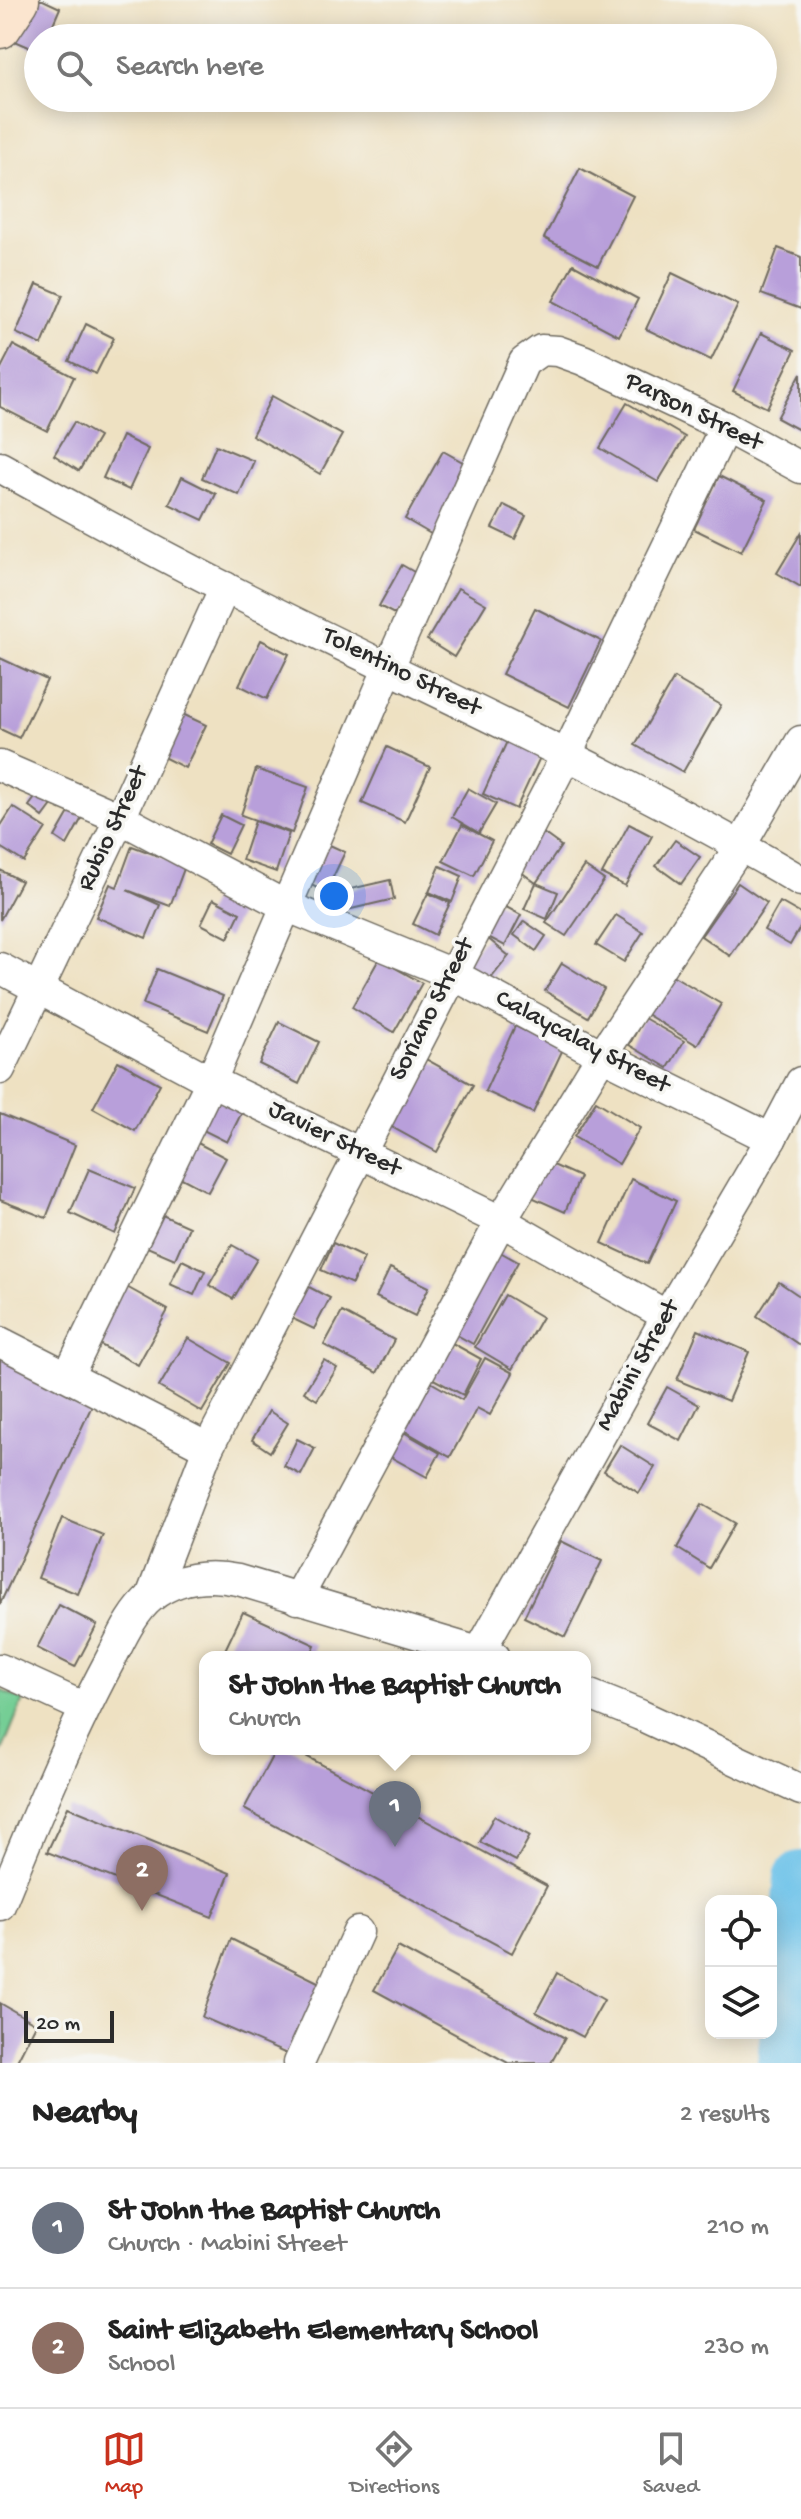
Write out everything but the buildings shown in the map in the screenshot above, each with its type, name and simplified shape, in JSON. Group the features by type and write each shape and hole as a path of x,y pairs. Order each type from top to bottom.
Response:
{"street":[{"path":"0,27 18,0"},
{"name":"Parson Street","path":"68,1376 211,1081 524,362 541,350 558,351 583,360 725,427 801,468"},
{"name":"Soriano Street","path":"151,1597 208,1448 567,754 725,427"},
{"name":"Tolentino Street","path":"0,467 225,587 567,754 741,845 801,881"},
{"name":"Rubio Street","path":"0,1069 120,818 225,587"},
{"path":"297,1599 501,1221 602,1055 741,845 801,741"},
{"name":"Calaycalay Street","path":"0,766 120,818 286,906 452,974 602,1055 771,1139"},
{"name":"Javier Street","path":"0,968 211,1081 501,1221 667,1316"},
{"name":"Mabini Street","path":"489,1651 667,1316 801,1082"},
{"path":"0,1342 208,1448"},
{"path":"0,1905 85,1708 129,1625 151,1597 186,1579 214,1575 477,1651"},
{"path":"0,1669 85,1708"},
{"path":"591,1695 801,1790"},
{"path":"299,2063 358,1932"}],"green space":[{"path":"0,1690 23,1700 0,1756"}],"waterway":[{"path":"784,2063 801,1878"}],"place":[{"name":"St John the Baptist Church","path":"395,1847"},
{"name":"Saint Elizabeth Elementary School","path":"142,1911"}]}
